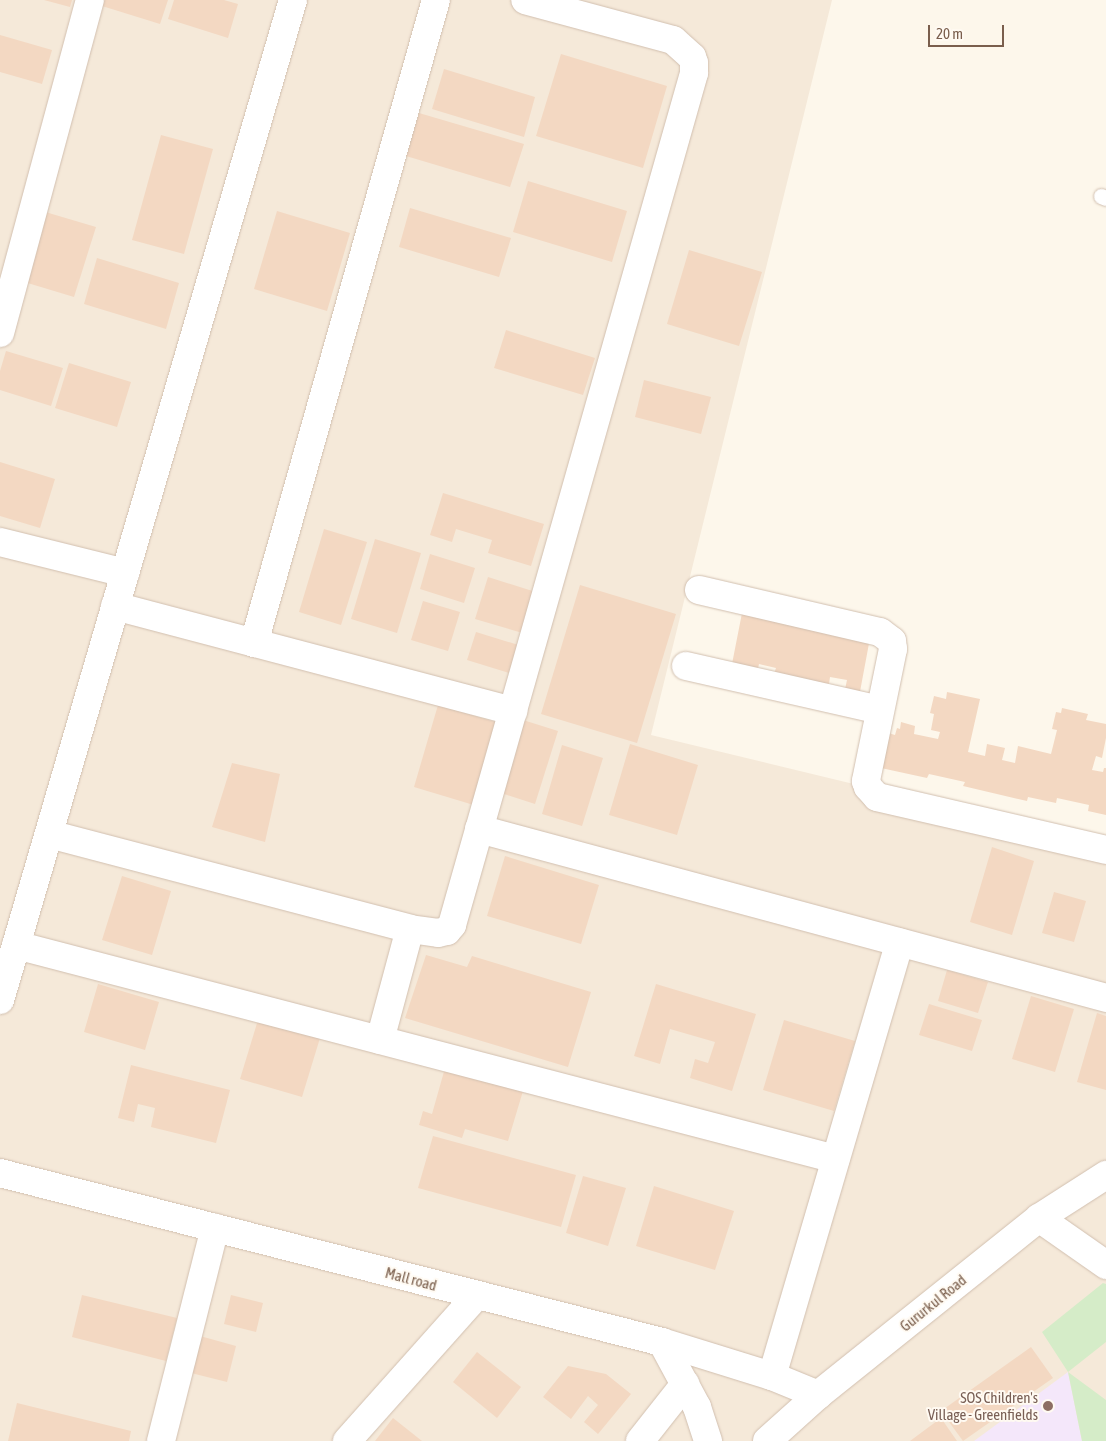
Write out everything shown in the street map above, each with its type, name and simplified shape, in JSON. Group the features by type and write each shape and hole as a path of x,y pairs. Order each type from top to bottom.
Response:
{"street":[{"path":"0,332 90,0"},
{"path":"0,1000 293,0"},
{"path":"254,643 436,0"},
{"path":"49,834 410,929 438,933 447,931 452,925 694,73 692,57 674,40 525,0"},
{"path":"0,542 125,573"},
{"path":"699,590 887,635 892,641 893,649 866,781 868,787 877,797 1106,850"},
{"path":"115,606 513,711"},
{"path":"686,666 879,710"},
{"path":"479,828 1106,998"},
{"path":"380,1040 410,929"},
{"path":"772,1376 900,942"},
{"path":"16,945 836,1159"},
{"name":"Mall road","path":"0,1173 662,1342 772,1376 818,1395"},
{"name":"Gururkul Road","path":"767,1441 818,1395 1039,1218 1106,1174"},
{"path":"1039,1218 1106,1265"},
{"path":"161,1441 215,1228"},
{"path":"347,1441 476,1296"},
{"path":"662,1342 697,1407 708,1441"},
{"path":"640,1441 685,1384"}],"shaded area":[{"path":"0,0 832,0 651,735 1106,845 1106,1441 0,1441"},
{"name":"SOS Children's Village - Greenfields","path":"1068,1372 1082,1441 974,1441"}],"green space":[{"path":"1103,1283 1106,1284 1106,1342 1068,1372 1042,1332"},
{"path":"1068,1372 1106,1400 1106,1441 1082,1441"}],"building":[{"path":"44,0 72,0 70,7"},
{"path":"103,0 168,0 160,24 102,6"},
{"path":"174,0 224,0 238,4 228,38 168,19"},
{"path":"0,35 52,50 42,84 0,72"},
{"path":"561,54 667,86 643,168 536,136"},
{"path":"444,69 535,97 524,137 432,109"},
{"path":"419,113 524,144 510,187 406,156"},
{"path":"161,135 213,149 184,254 132,240"},
{"path":"528,181 627,211 612,262 513,232"},
{"path":"410,208 511,238 499,277 399,247"},
{"path":"42,211 96,227 74,297 21,281"},
{"path":"277,211 350,233 327,311 254,289"},
{"path":"689,250 762,272 739,346 667,324"},
{"path":"97,258 179,283 166,329 84,304"},
{"path":"506,330 595,358 583,395 494,368"},
{"path":"6,351 63,368 51,406 0,390 0,371"},
{"path":"69,363 131,382 117,427 55,408"},
{"path":"644,380 711,397 701,434 635,417"},
{"path":"0,462 55,479 40,528 0,516"},
{"path":"443,493 544,524 531,566 488,553 492,540 456,529 452,542 430,535"},
{"path":"324,529 367,542 341,625 299,612"},
{"path":"375,539 421,553 397,633 351,619"},
{"path":"430,554 475,568 464,603 420,589"},
{"path":"488,577 542,594 529,635 475,619"},
{"path":"580,585 676,614 637,743 541,714"},
{"path":"423,601 460,612 448,651 411,640"},
{"path":"742,613 870,638 859,697 844,694 847,680 830,677 829,684 774,674 776,668 759,664 757,673 731,669"},
{"path":"476,632 525,647 516,675 467,660"},
{"path":"947,692 980,699 968,752 985,756 987,744 1005,748 1002,760 1015,763 1018,746 1051,754 1057,730 1052,729 1056,712 1061,713 1062,708 1088,714 1086,720 1106,724 1106,738 1102,758 1096,756 1092,770 1103,772 1104,768 1106,768 1106,815 1088,811 1089,805 1057,798 1056,803 1028,797 1027,801 963,786 965,782 929,774 927,778 881,768 888,733 895,735 897,728 900,729 901,722 915,726 914,734 938,739 940,732 931,730 934,714 930,713 934,696 946,699"},
{"path":"438,705 502,724 477,806 414,787"},
{"path":"523,720 558,731 535,804 501,793"},
{"path":"630,744 698,765 677,835 609,815"},
{"path":"562,745 603,758 582,826 542,814"},
{"path":"232,763 280,774 265,842 212,827"},
{"path":"992,847 1034,861 1012,935 970,922"},
{"path":"505,856 599,885 581,944 487,916"},
{"path":"122,876 171,891 152,955 102,940"},
{"path":"1054,892 1086,901 1074,942 1042,933"},
{"path":"426,955 467,967 472,956 591,992 568,1067 405,1018"},
{"path":"947,970 988,982 978,1013 938,1001"},
{"path":"98,984 159,1002 145,1050 84,1032"},
{"path":"656,984 756,1014 732,1091 690,1078 695,1059 708,1063 715,1042 670,1029 660,1064 634,1056"},
{"path":"1031,996 1074,1009 1055,1072 1012,1059"},
{"path":"929,1004 982,1020 972,1051 919,1035"},
{"path":"1097,1013 1106,1016 1106,1090 1077,1082"},
{"path":"258,1020 320,1038 302,1097 240,1079"},
{"path":"784,1020 855,1041 834,1111 763,1090"},
{"path":"131,1065 230,1090 216,1143 151,1127 155,1108 138,1104 134,1122 118,1118"},
{"path":"445,1068 523,1091 508,1141 465,1129 462,1138 419,1125 423,1111 432,1114"},
{"path":"433,1136 576,1175 561,1227 418,1188"},
{"path":"583,1176 626,1188 608,1246 566,1233"},
{"path":"654,1186 734,1211 715,1270 636,1246"},
{"path":"82,1295 177,1318 166,1361 72,1337"},
{"path":"231,1295 263,1303 256,1332 224,1324"},
{"path":"200,1336 236,1346 227,1382 191,1373"},
{"path":"1031,1347 1053,1378 963,1441 941,1411"},
{"path":"477,1352 521,1387 497,1418 453,1382"},
{"path":"568,1366 606,1374 631,1394 598,1434 584,1422 598,1405 588,1396 571,1419 543,1397"},
{"path":"17,1403 131,1431 129,1441 8,1441"},
{"path":"393,1418 422,1441 375,1441"},
{"path":"941,1418 957,1441 910,1441"}],"place":[{"name":"SOS Children's Village - Greenfields","path":"1048,1406"}]}
